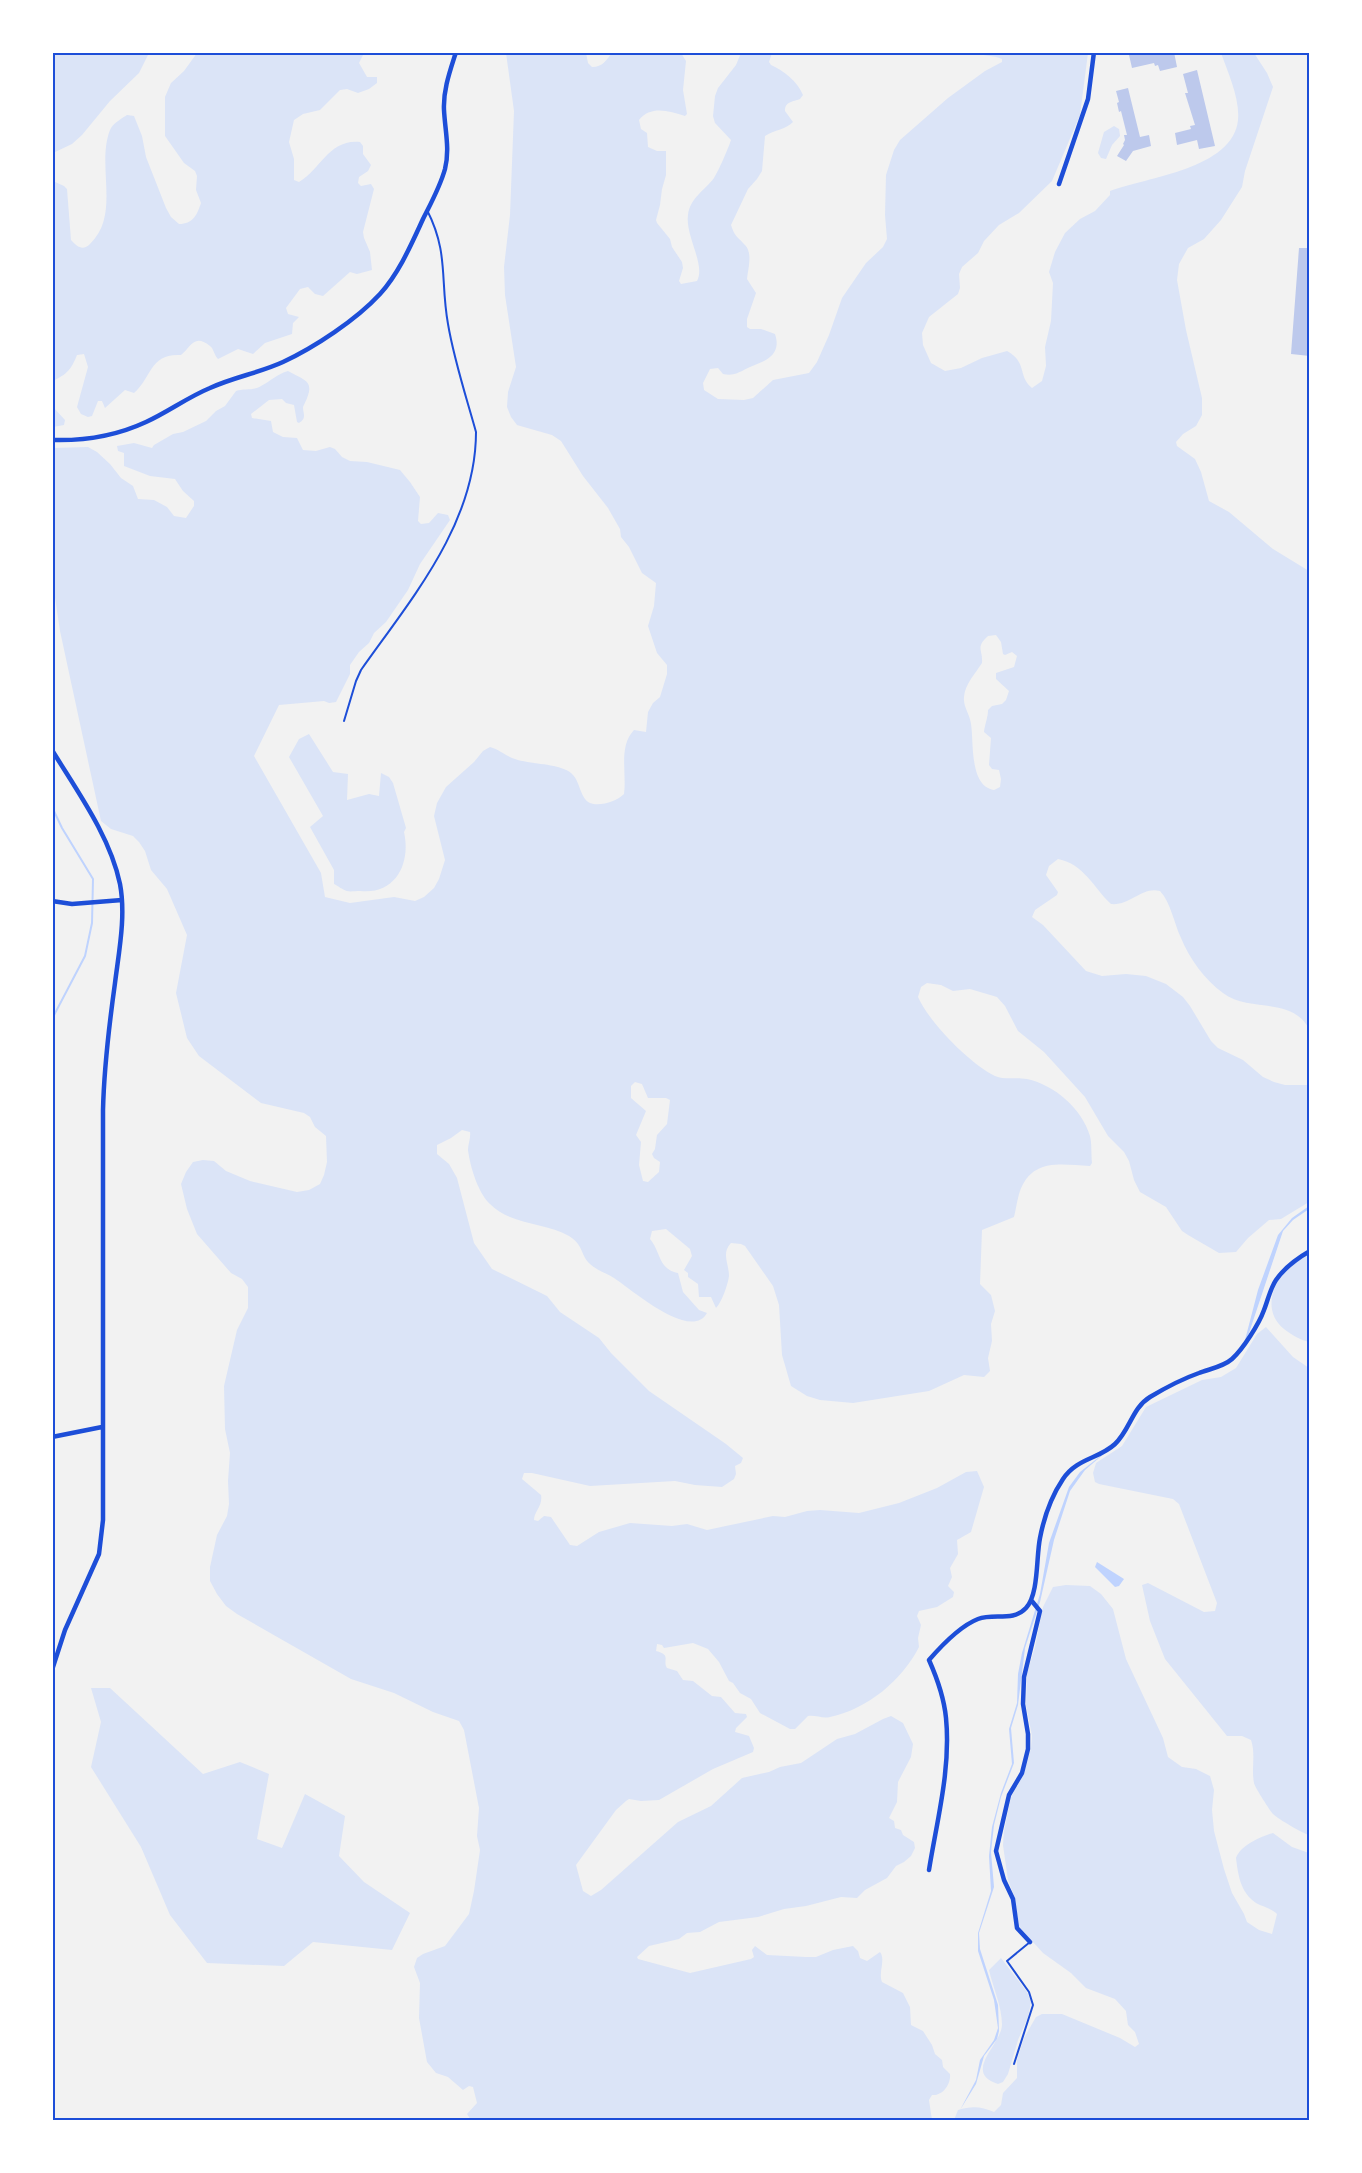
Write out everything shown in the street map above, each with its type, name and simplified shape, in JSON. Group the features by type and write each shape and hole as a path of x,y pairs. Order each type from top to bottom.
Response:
{"street":[{"path":"52,440 104,437 122,432 147,422 204,390 284,362 337,329 380,294 404,257 446,168 448,148 444,108 446,85 456,52"},
{"path":"1059,184 1088,99 1094,52"},
{"path":"52,750 109,851 117,870 122,900 118,957 104,1075 103,1520 99,1554 65,1630 52,1670"},
{"path":"52,901 72,904 122,900"},
{"path":"929,1870 945,1774 947,1744 944,1702 929,1659 947,1641 977,1620 1009,1617 1019,1613 1032,1602 1043,1526 1051,1501 1064,1478 1077,1464 1114,1445 1136,1411 1149,1398 1234,1357 1260,1320 1275,1282 1291,1262 1310,1251"},
{"path":"52,1437 102,1427"},
{"path":"1030,1942 1017,1928 1013,1899 1004,1880 996,1851 1008,1801 1022,1773 1028,1749 1023,1704 1023,1677 1040,1611 1032,1602"}],"lane":[{"path":"344,721 361,670 416,594 447,543 468,486 476,449 476,432 447,321 444,266 439,235 427,210"},
{"path":"1014,2064 1033,2006 1029,1992 1007,1961 1030,1942"}],"shaded area":[{"path":"53,52 149,53 139,73 110,101 82,135 72,144 53,153"},
{"path":"197,53 370,53 363,55 359,63 367,77 377,77 377,83 358,93 347,89 340,90 320,110 303,114 294,120 289,142 294,159 294,180 299,182 340,145 360,142 363,146 363,154 371,165 368,171 359,177 358,183 361,186 371,184 374,189 363,232 370,252 372,270 357,274 350,272 323,296 315,294 308,287 300,289 286,308 288,314 299,317 293,323 292,334 265,343 253,354 238,349 218,359 210,346 205,342 196,341 181,355 171,355 157,362 134,393 125,390 105,408 102,401 98,401 92,416 88,417 81,414 77,407 88,367 84,354 77,355 68,371 53,381 53,181 67,189 71,240 80,247 87,246 99,232 104,219 106,144 110,130 115,123 127,115 134,116 142,136 146,157 166,208 179,224 191,221 201,203 196,190 197,176 195,171 184,163 165,136 165,97 171,83 184,71"},
{"path":"506,53 586,53 588,63 596,67 606,61 612,53 681,53 686,61 683,90 687,114 685,116 660,110 649,112 639,120 641,129 647,133 648,147 657,151 666,151 666,175 656,220 670,239 672,247 682,262 683,268 679,281 681,284 697,281 699,274 689,232 689,209 714,178 731,140 715,123 713,116 718,88 736,65 741,53 772,53 769,62 771,65 790,77 803,95 785,108 793,122 765,136 762,171 748,189 731,225 749,252 747,279 756,293 747,319 747,327 775,334 776,347 767,359 731,375 723,374 718,368 710,369 703,383 704,390 718,399 753,398 773,380 809,373 817,362 829,335 842,298 866,263 883,247 887,239 886,175 894,150 900,140 948,98 985,71 1002,62 999,58 975,53 1088,53 1080,115 1052,181 1019,213 999,225 984,241 978,253 962,267 959,274 958,294 929,317 922,333 923,345 931,363 945,371 961,368 982,358 1007,351 1018,360 1027,383 1032,388 1042,381 1046,366 1045,347 1051,321 1053,283 1049,272 1055,252 1065,233 1080,219 1095,211 1110,195 1110,191 1186,169 1221,150 1233,137 1238,120 1237,103 1221,53 1254,53 1273,87 1245,171 1242,187 1221,220 1204,239 1188,248 1179,264 1177,280 1202,398 1202,415 1196,426 1183,434 1176,442 1177,446 1195,459 1209,501 1229,512 1273,549 1309,571 1309,1029 1292,1012 1233,999 1216,988 1188,953 1170,907 1160,891 1147,891 1124,902 1111,904 1081,871 1058,859 1049,866 1046,875 1058,892 1057,895 1035,910 1032,917 1043,925 1086,971 1102,976 1126,974 1146,976 1166,984 1183,997 1211,1041 1218,1048 1243,1060 1263,1077 1274,1082 1285,1085 1309,1085 1309,1202 1281,1219 1269,1220 1236,1252 1219,1253 1182,1231 1166,1207 1140,1192 1124,1152 1108,1136 1085,1097 1044,1052 1018,1031 1005,1006 997,997 970,989 953,991 941,985 927,983 921,987 918,997 923,1007 941,1030 974,1062 995,1076 1027,1079 1048,1087 1074,1108 1090,1136 1092,1163 1090,1166 1058,1165 1039,1169 1024,1182 1014,1217 982,1230 980,1284 991,1295 995,1311 991,1324 992,1341 988,1358 990,1371 984,1377 964,1375 929,1391 853,1403 820,1400 807,1396 791,1386 782,1355 779,1305 773,1286 745,1246 731,1243 726,1251 729,1276 716,1308 711,1297 699,1297 698,1284 688,1277 688,1273 684,1270 692,1256 690,1249 666,1229 652,1231 650,1239 663,1264 678,1273 683,1292 699,1310 707,1313 699,1320 688,1321 675,1318 592,1266 574,1239 560,1231 507,1216 490,1204 478,1186 473,1171 468,1150 470,1132 462,1130 437,1145 437,1154 449,1164 457,1178 474,1243 492,1269 547,1296 560,1312 599,1338 649,1391 743,1458 741,1463 735,1466 734,1479 722,1487 675,1481 590,1486 524,1473 522,1479 541,1495 541,1502 534,1520 538,1521 544,1516 551,1517 570,1545 577,1546 599,1532 630,1523 672,1526 687,1524 707,1530 807,1511 859,1513 899,1503 937,1488 966,1472 977,1471 984,1487 971,1532 957,1540 958,1554 950,1568 952,1577 948,1586 954,1592 953,1597 937,1607 919,1611 917,1616 921,1625 918,1638 919,1647 912,1659 893,1682 858,1707 827,1717 808,1716 795,1729 790,1729 760,1713 751,1699 740,1693 729,1681 719,1662 708,1649 693,1643 664,1648 657,1644 656,1651 664,1654 667,1668 677,1671 683,1680 693,1681 712,1696 721,1697 735,1713 746,1714 747,1717 735,1732 749,1736 754,1748 753,1752 713,1769 659,1800 629,1799 616,1810 576,1865 583,1891 591,1896 601,1890 678,1822 711,1806 742,1778 801,1763 837,1739 855,1734 891,1716 903,1723 913,1744 911,1757 898,1782 897,1802 889,1818 894,1821 895,1828 901,1830 903,1835 914,1842 915,1848 911,1856 896,1866 887,1878 865,1890 857,1898 841,1897 758,1917 719,1922 700,1932 687,1933 679,1939 649,1946 637,1957 690,1973 751,1959 754,1957 752,1950 755,1946 767,1955 816,1957 833,1950 853,1946 860,1958 867,1961 880,1952 882,1982 903,1993 910,2007 911,2025 923,2031 935,2054 942,2060 943,2067 950,2074 946,2089 940,2094 932,2095 929,2100 932,2120 471,2120 467,2114 477,2103 473,2087 469,2086 463,2090 448,2077 436,2073 427,2062 419,2018 420,1983 414,1967 417,1958 445,1946 469,1914 480,1850 477,1836 479,1808 464,1730 459,1721 433,1712 394,1693 351,1679 237,1614 226,1606 210,1581 210,1567 217,1535 227,1516 229,1504 230,1453 225,1429 224,1386 237,1330 248,1308 248,1287 242,1279 231,1273 197,1234 187,1209 181,1184 193,1162 203,1160 214,1161 226,1171 250,1181 297,1192 309,1190 320,1184 324,1175 327,1162 326,1136 304,1113 261,1103 199,1056 187,1038 176,993 187,935 167,889 151,870 145,851 139,842 133,836 111,829 101,821 60,631 53,584 53,448 88,447 97,452 121,478 133,486 138,499 154,500 167,507 174,516 186,518 194,506 194,501 175,479 150,476 124,466 124,453 118,451 117,446 134,443 152,448 173,434 183,432 206,421 225,406 236,391 258,388 288,371 308,383 309,392 303,407 303,419 297,422 294,405 282,399 269,400 251,414 252,418 271,421 273,432 283,437 297,438 303,450 316,451 330,447 350,461 367,462 400,470 420,497 418,521 421,524 429,523 438,513 448,515 450,520 420,564 408,590 386,622 374,633 369,643 350,665 350,674 336,702 279,705 254,756 321,873 325,897 350,903 394,897 415,901 434,888 445,860 434,816 437,803 446,787 490,747 515,759 555,766 568,771 575,778 584,798 590,803 608,803 624,794 626,744 634,730 646,732 648,712 660,697 667,674 667,665 657,653 648,626 654,606 656,583 642,573 629,547 621,537 620,529 608,508 583,476 561,441 552,435 517,425 511,417 507,407 508,392 516,367 505,295 504,267 510,215 514,111","holes":["996,635 1001,642 1003,654 1012,652 1017,656 1014,667 996,673 996,679 1009,691 1002,704 992,706 988,710 984,729 984,732 991,738 989,765 992,769 999,770 1001,779 1000,787 994,790 986,787 980,781 977,772 971,724 964,697 968,683 982,663 980,649 982,643 988,636","635,1082 642,1084 648,1098 670,1100 667,1124 657,1135 652,1154 660,1162 659,1172 648,1182 643,1181 639,1165 641,1142 636,1135 646,1111 631,1098 631,1086"]},
{"path":"1114,126 1119,129 1120,136 1112,145 1106,159 1101,158 1098,153 1104,132"},
{"path":"53,407 65,420 64,425 53,427"},
{"path":"309,734 333,772 348,774 347,800 369,794 379,796 381,773 389,777 393,783 406,828 404,832 405,855 398,875 383,888 373,891 350,891 334,884 334,870 310,827 323,816 289,757 299,739"},
{"path":"1309,1253 1309,1342 1284,1329 1277,1321 1271,1304 1275,1286 1280,1278 1293,1263"},
{"path":"1266,1327 1293,1357 1309,1368 1309,1835 1285,1823 1272,1812 1254,1783 1251,1740 1242,1736 1227,1736 1165,1659 1150,1621 1142,1585 1148,1583 1204,1612 1215,1611 1217,1603 1179,1504 1173,1499 1099,1484 1095,1482 1093,1473 1096,1463 1122,1446 1146,1407 1202,1380 1221,1377 1236,1368 1257,1334"},
{"path":"1090,1586 1101,1594 1113,1609 1126,1659 1163,1738 1168,1757 1182,1767 1196,1769 1210,1776 1214,1790 1212,1810 1214,1831 1232,1893 1247,1922 1259,1930 1272,1934 1277,1914 1256,1903 1246,1894 1239,1876 1236,1858 1238,1853 1246,1845 1273,1833 1292,1847 1309,1853 1309,2120 954,2120 958,2110 976,2107 994,2112 1001,2105 1003,2093 1017,2078 1017,2060 1024,2038 1036,2017 1042,2014 1062,2014 1120,2038 1135,2047 1139,2044 1135,2032 1128,2025 1126,2011 1115,1999 1086,1988 1071,1973 1043,1953 1022,1930 1019,1926 1015,1898 1008,1880 1003,1845 1004,1831 1011,1797 1024,1774 1031,1748 1032,1736 1026,1705 1027,1673 1043,1607 1053,1587"},
{"path":"91,1688 110,1688 203,1774 240,1762 269,1774 257,1839 282,1848 305,1794 345,1816 339,1856 364,1882 410,1913 392,1950 313,1942 284,1966 207,1963 170,1915 141,1847 91,1767 101,1722"},
{"path":"1001,1958 1027,1992 1031,2002 1008,2074 1003,2082 998,2084 988,2079 983,2073 983,2065 1002,2025 999,2004 989,1970"}],"water":[{"path":"1309,1206 1309,1209 1293,1220 1283,1231 1245,1340 1258,1290 1278,1235 1292,1218"},
{"path":"1113,1446 1085,1470 1070,1491 1054,1540 1040,1602 1025,1648 1018,1705 1011,1728 1014,1763 1001,1797 994,1825 991,1852 994,1887 979,1933 980,1949 998,2005 999,2031 997,2039 984,2056 976,2084 960,2110 976,2080 980,2060 994,2040 998,2028 994,2000 978,1951 978,1933 991,1891 989,1856 992,1827 1001,1793 1012,1764 1009,1729 1017,1703 1018,1674 1022,1653 1040,1594 1049,1543 1069,1487 1080,1472"},
{"path":"1097,1562 1124,1579 1119,1586 1115,1587 1095,1567"}],"building":[{"path":"1137,52 1174,52 1177,67 1160,71 1158,65 1155,66 1154,63 1132,68 1129,55"},
{"path":"1197,70 1215,146 1199,149 1197,140 1177,145 1175,133 1191,129 1190,126 1195,125 1185,93 1188,93 1183,74"},
{"path":"1128,88 1140,137 1149,135 1151,146 1133,151 1126,161 1117,156 1124,145 1124,135 1127,135 1121,111 1119,112 1116,91"},
{"path":"1299,248 1310,248 1310,356 1291,354"}],"waterway":[{"path":"52,807 93,879 92,923 85,956 52,1019"}]}
